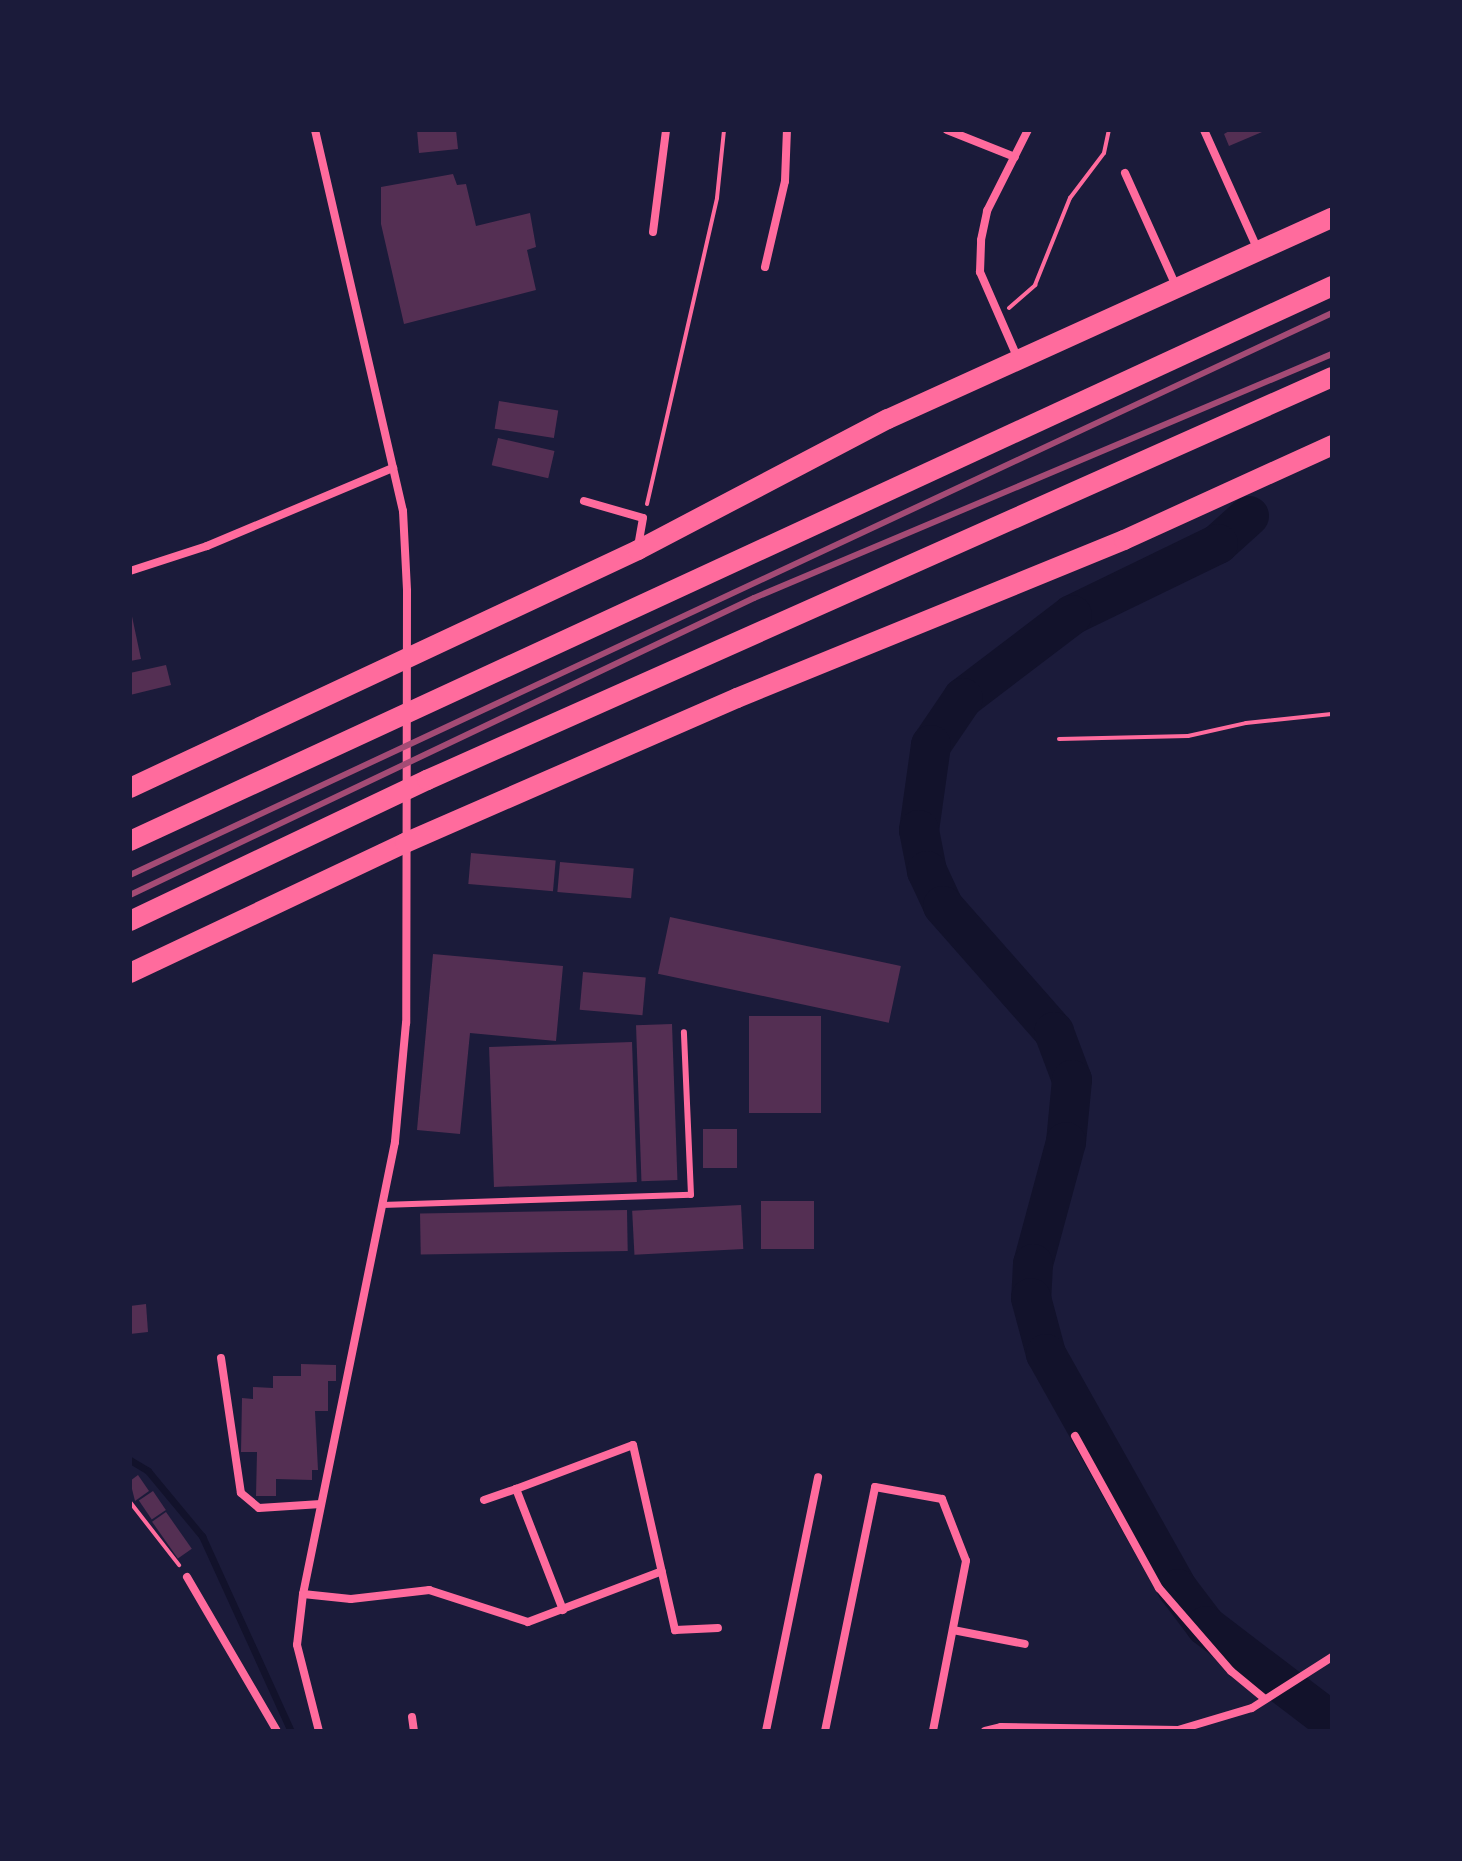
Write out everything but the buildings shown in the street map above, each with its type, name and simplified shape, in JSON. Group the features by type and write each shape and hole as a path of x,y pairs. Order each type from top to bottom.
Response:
{"main road":[{"path":"130,788 638,550 888,419 1332,218"},
{"path":"130,841 426,701 1332,286"},
{"path":"130,921 427,780 1332,377"},
{"path":"130,973 405,843 737,698 1124,540 1332,445"}],"street":[{"path":"315,130 403,511 406,1023 395,1142 303,1594 297,1645 319,1731"},
{"path":"653,232 666,130"},
{"path":"765,267 785,181 787,130"},
{"path":"947,130 1015,157"},
{"path":"1019,359 980,272 981,240 987,211 1028,130"},
{"path":"1204,130 1258,251"},
{"path":"1125,173 1177,288"},
{"path":"130,571 207,546 393,468"},
{"path":"584,501 643,518 638,550"},
{"path":"221,1358 241,1493 259,1508 321,1504"},
{"path":"1075,1436 1159,1588 1223,1662 1268,1697"},
{"path":"484,1500 633,1445 675,1630 718,1628"},
{"path":"766,1731 818,1477"},
{"path":"825,1731 875,1487 942,1499 966,1561 933,1731"},
{"path":"516,1489 563,1610"},
{"path":"303,1594 351,1599 429,1590 528,1622 662,1571"},
{"path":"187,1577 277,1731"},
{"path":"953,1630 1025,1644"},
{"path":"985,1731 1001,1727 1179,1730 1252,1708 1332,1657"},
{"path":"412,1717 414,1731"}],"lane":[{"path":"382,1205 691,1195 684,1032"}],"path":[{"path":"643,518 717,198 724,130"},
{"path":"1000,319 1035,285 1070,198 1104,153 1109,130"},
{"path":"1059,739 1188,736 1332,714"},
{"path":"130,1502 187,1577"}],"waterway":[{"path":"1249,516 1218,544 1072,615 963,698 931,745 919,830 927,871 943,906 1054,1032 1072,1080 1066,1142 1033,1264 1031,1298 1046,1354 1178,1589 1206,1626 1332,1722"},
{"path":"130,1460 148,1471 202,1536 291,1731"}],"railway":[{"path":"130,875 1332,313"},
{"path":"130,895 754,598 1332,354"}]}
